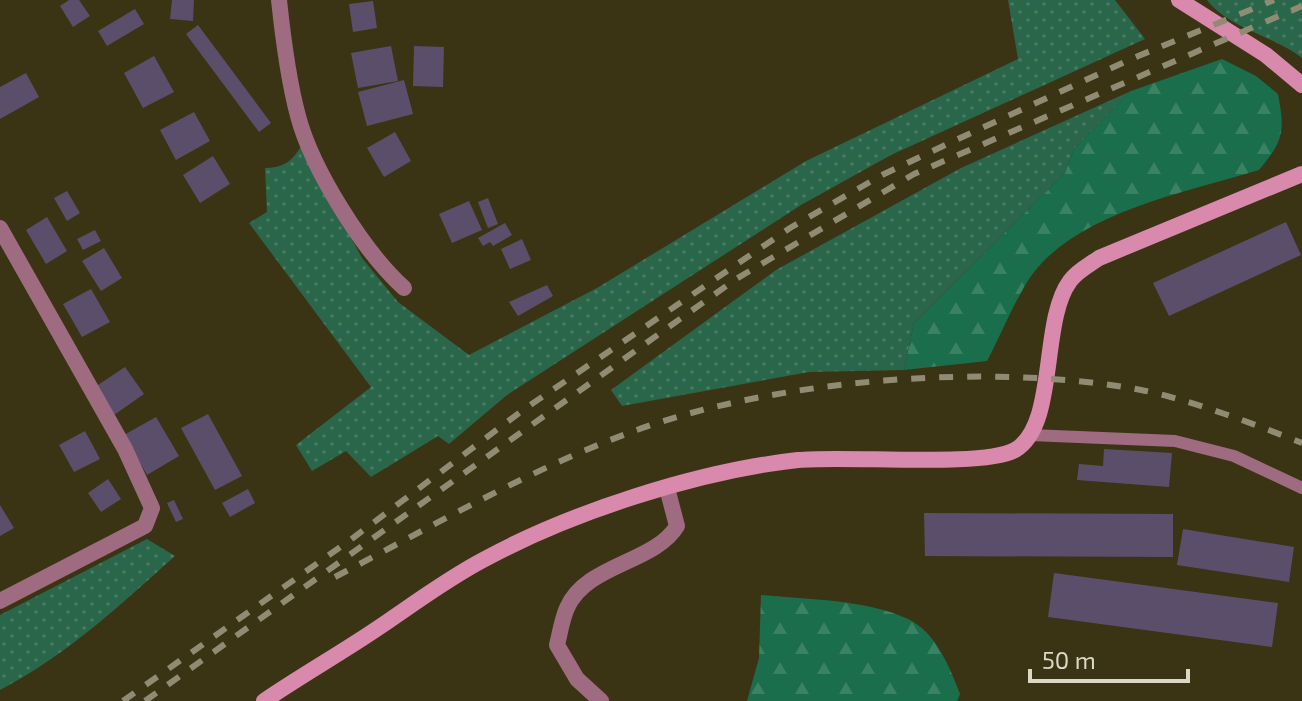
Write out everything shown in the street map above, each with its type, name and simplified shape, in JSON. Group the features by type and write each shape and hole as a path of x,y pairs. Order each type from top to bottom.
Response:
{"street":[{"path":"279,0 297,115 305,137 367,249 404,288"},
{"path":"1179,0 1266,55 1302,85"},
{"path":"264,701 435,587 486,558 593,511 667,488 798,460 998,456 1024,444 1040,407 1053,334 1070,281 1099,258 1301,172"},
{"path":"0,228 125,449 152,508 145,526 0,601"},
{"path":"601,701 577,679 557,645 568,605 594,580 660,545 673,533 677,526 667,488"}],"lane":[{"path":"1030,435 1175,441 1234,456 1302,488"}],"green space":[{"path":"1008,0 1115,0 1145,39 891,155 801,205 507,395 449,444 438,436 371,477 346,451 312,471 296,445 371,387 249,223 267,212 265,168 287,163 301,146 362,258 398,302 469,355 597,288 806,161 1018,59"},
{"path":"1207,0 1302,0 1302,58 1227,18"},
{"path":"1222,59 1256,76 1278,94 1282,126 1278,143 1259,170 1134,208 1073,237 1049,256 1029,279 987,361 904,370 914,323 1065,173 1074,149 1131,91"},
{"path":"1131,91 1074,149 1065,173 914,323 904,370 809,372 622,406 611,390 776,270 961,168"},
{"path":"147,539 175,556 70,645 0,690 0,615"},
{"path":"761,595 855,604 908,619 927,633 941,652 960,694 957,701 747,701 759,658"}],"building":[{"path":"69,0 79,0 90,16 73,27 60,6"},
{"path":"172,0 194,0 193,21 170,19"},
{"path":"373,1 377,28 353,32 349,4"},
{"path":"135,9 144,24 107,46 98,31"},
{"path":"198,25 271,123 259,132 186,34"},
{"path":"391,46 398,81 358,88 351,53"},
{"path":"414,46 444,47 443,87 413,86"},
{"path":"154,56 174,92 143,108 124,73"},
{"path":"26,73 39,97 0,119 0,87"},
{"path":"404,80 413,114 367,126 358,92"},
{"path":"194,112 210,141 176,160 160,130"},
{"path":"395,132 411,161 384,177 367,148"},
{"path":"213,156 230,184 200,203 183,175"},
{"path":"67,191 80,213 67,221 54,198"},
{"path":"488,198 498,224 488,228 478,202"},
{"path":"469,201 482,230 452,243 439,214"},
{"path":"47,217 67,251 46,264 26,230"},
{"path":"1286,222 1301,255 1169,316 1153,283"},
{"path":"505,223 512,235 493,246 490,242 483,246 478,238"},
{"path":"95,230 101,241 83,250 77,239"},
{"path":"522,239 531,260 510,269 501,249"},
{"path":"104,248 122,278 101,291 82,261"},
{"path":"547,285 553,296 518,316 509,302"},
{"path":"91,289 110,322 82,337 63,304"},
{"path":"125,367 144,394 114,415 95,387"},
{"path":"208,414 242,476 215,490 181,428"},
{"path":"156,417 179,456 147,475 124,435"},
{"path":"85,431 100,459 74,472 59,445"},
{"path":"1104,449 1172,453 1169,487 1077,480 1079,464 1103,466"},
{"path":"108,479 121,499 101,512 88,493"},
{"path":"248,489 255,503 230,517 222,503"},
{"path":"174,500 183,519 176,522 167,503"},
{"path":"0,505 14,528 0,536"},
{"path":"924,513 1173,514 1173,557 925,556"},
{"path":"1183,529 1294,547 1289,582 1177,565"},
{"path":"1054,573 1278,603 1272,647 1048,617"}],"railway":[{"path":"123,701 353,538 523,410 790,228 882,175 958,139 1131,59 1274,0"},
{"path":"145,701 736,279 914,174 1302,6"},
{"path":"335,577 482,499 595,446 690,413 818,388 885,380 953,377 1019,377 1083,382 1141,390 1180,400 1302,443"}]}
